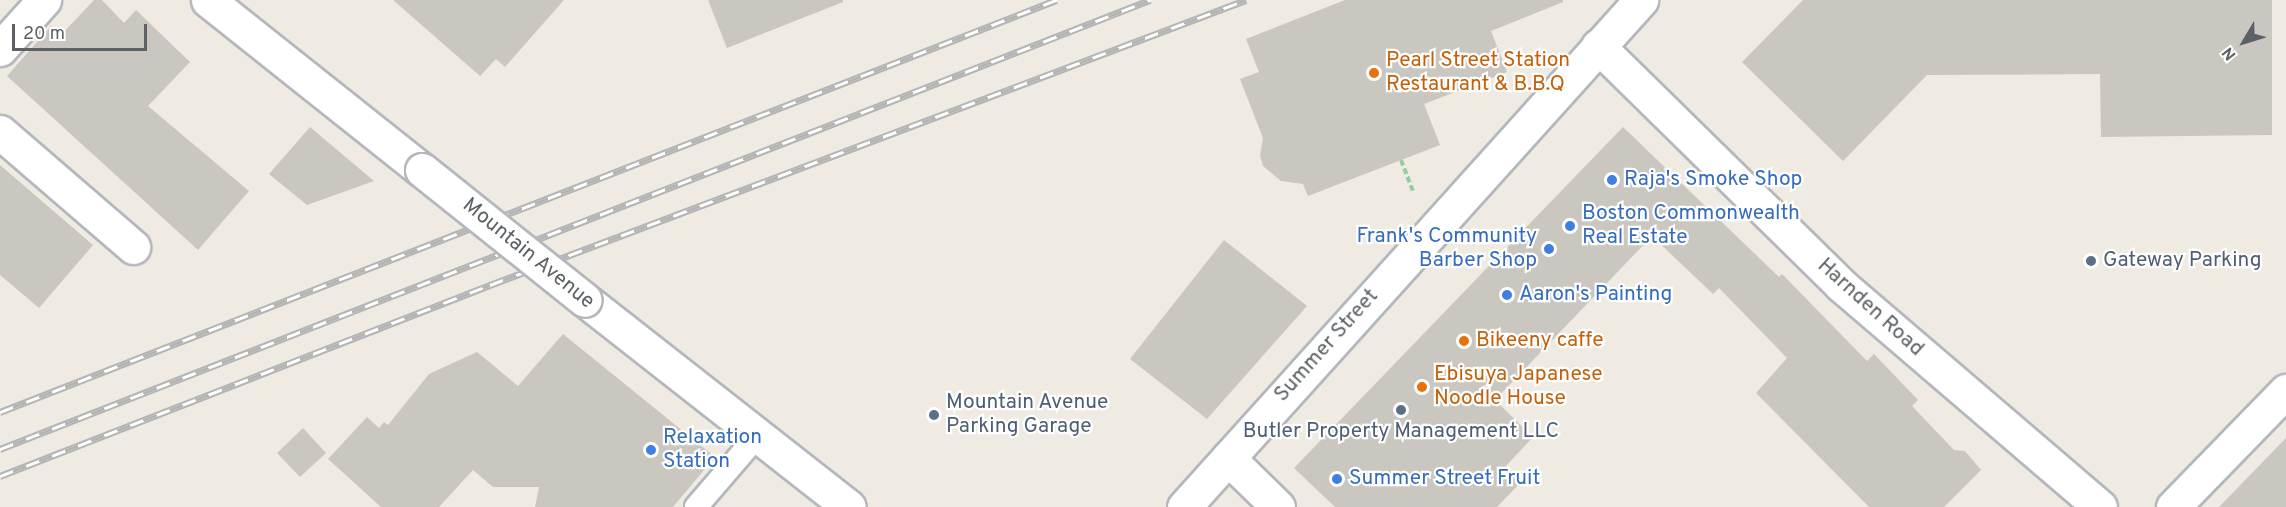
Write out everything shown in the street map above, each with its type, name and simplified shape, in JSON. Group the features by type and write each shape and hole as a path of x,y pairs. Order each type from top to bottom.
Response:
{"street":[{"path":"0,49 44,0"},
{"name":"Mountain Avenue","path":"208,0 849,507"},
{"name":"Summer Street","path":"1184,507 1641,0"},
{"name":"Harnden Road","path":"1598,46 1841,285 2100,507"},
{"path":"0,132 133,247"},
{"path":"2173,507 2286,391"},
{"path":"1228,458 1278,507"}],"lane":[{"path":"696,507 757,436"}],"building":[{"path":"94,0 102,0 124,23 136,10 190,62 148,106 249,191 198,250 7,76 51,26 61,35"},
{"path":"393,0 564,0 505,67 496,59 480,76"},
{"path":"708,0 843,0 843,2 727,48"},
{"path":"1345,0 1563,0 1563,2 1491,31 1507,72 1424,104 1440,145 1308,196 1303,184 1281,181 1263,166 1260,155 1263,138 1240,79 1259,72 1246,39"},
{"path":"1803,0 2272,0 2272,135 2101,137 2100,74 1927,75 1843,161 1742,62"},
{"path":"310,127 374,181 307,205 269,174"},
{"path":"1623,127 1779,277 1782,274 1867,361 1874,354 1918,400 1912,406 1954,450 1965,451 1981,470 1944,507 1869,507 1756,393 1787,358 1719,288 1713,294 1652,236 1495,400 1533,437 1506,466 1521,482 1497,507 1335,507 1294,468"},
{"path":"0,165 93,245 39,308 0,275"},
{"path":"1224,240 1307,306 1207,419 1130,359"},
{"path":"563,334 715,457 673,507 535,507 539,487 493,487 473,470 439,507 381,507 328,459 367,417 379,428 384,422 388,425 429,374 477,352 518,386"},
{"path":"303,428 326,453 300,477 277,453"},
{"path":"2286,438 2286,507 2219,507"}],"railway":[{"path":"0,412 1056,0"},
{"path":"0,449 1150,0"},
{"path":"0,476 490,285 1246,0"}],"place":[{"name":"Pearl Street Station Restaurant & B.B.Q","path":"1374,73"},
{"name":"Raja's Smoke Shop","path":"1612,180"},
{"name":"Boston Commonwealth Real Estate","path":"1570,226"},
{"name":"Frank's Community Barber Shop","path":"1549,249"},
{"name":"Gateway Parking","path":"2091,261"},
{"name":"Aaron's Painting","path":"1507,295"},
{"name":"Bikeeny caffe","path":"1464,341"},
{"name":"Ebisuya Japanese Noodle House","path":"1422,387"},
{"name":"Butler Property Management LLC","path":"1401,410"},
{"name":"Mountain Avenue Parking Garage","path":"934,415"},
{"name":"Relaxation Station","path":"651,450"},
{"name":"Summer Street Fruit","path":"1337,479"}]}
